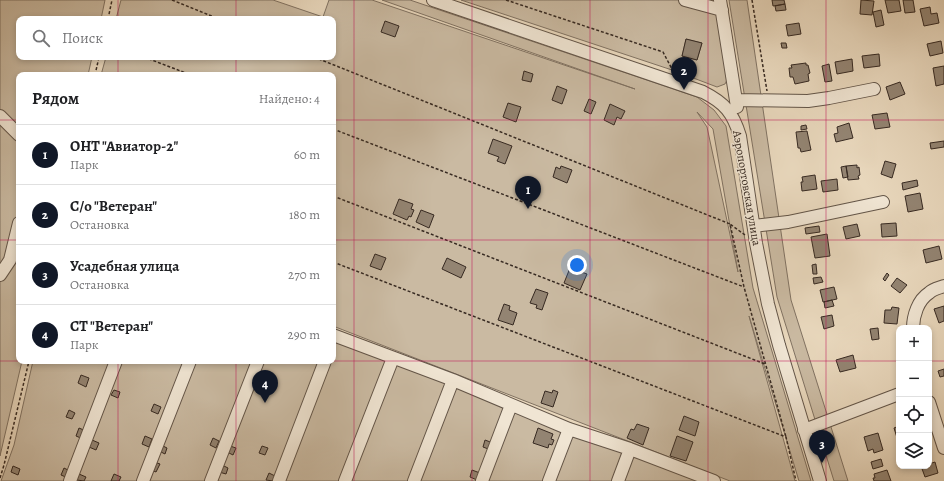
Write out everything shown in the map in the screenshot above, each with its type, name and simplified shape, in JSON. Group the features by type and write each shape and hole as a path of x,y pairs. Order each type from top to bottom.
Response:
{"street":[{"name":"Аэропортовская улица","path":"433,0 703,92 723,104 732,116 740,136 756,243 773,326 820,481"},
{"path":"685,0 721,5 736,100 740,136"},
{"path":"736,100 808,101 874,89"},
{"path":"0,116 16,133"},
{"path":"754,226 788,222 884,202"},
{"path":"0,275 10,260 16,235"},
{"path":"913,325 914,317 924,297 929,292 944,286"},
{"path":"336,338 453,380 569,429 630,449 688,477 714,481"},
{"path":"345,481 393,358"},
{"path":"70,481 115,364"},
{"path":"143,481 189,364"},
{"path":"211,481 257,364"},
{"path":"279,481 324,364"},
{"path":"414,481 453,380"},
{"path":"804,430 896,395"},
{"path":"482,481 511,405"},
{"path":"932,411 944,448"},
{"path":"549,481 569,429"},
{"path":"618,481 630,449"}],"path":[{"path":"109,16 112,0"},
{"path":"172,0 212,16"},
{"path":"506,0 663,52 678,84"},
{"path":"752,0 768,101"},
{"path":"96,72 98,60"},
{"path":"152,60 183,72"},
{"path":"321,60 730,224 756,243"},
{"path":"336,130 744,287"},
{"path":"336,197 765,364"},
{"path":"730,224 744,287 786,437 796,481"},
{"path":"336,263 786,437"},
{"path":"0,478 28,364"}],"shaded area":[{"path":"0,0 105,0 102,16 16,16 16,60 91,60 89,72 16,72 16,364 21,364 0,456"},
{"path":"121,0 273,0 320,16 117,16"},
{"path":"329,0 372,0 635,89 382,0 410,0 697,97 714,110 726,126 753,288 811,481 799,481 749,316 795,481 730,481 336,327 336,72 102,72 105,60 336,60 336,16 323,16","holes":["697,112 713,129 738,272 707,127"]},
{"path":"461,0 715,0 728,78 725,84 717,87 675,71","holes":["686,39 702,43 697,60 682,56"]},
{"path":"729,0 747,0 791,300 848,481 834,481 777,297"},
{"path":"336,337 706,481 1,481 14,445 32,364 336,364"}],"building":[{"path":"772,0 784,0 785,4 773,6"},
{"path":"861,0 874,1 872,15 860,14"},
{"path":"885,0 899,0 901,11 888,13"},
{"path":"903,0 913,0 915,12 905,13"},
{"path":"785,4 786,10 776,11 775,6"},
{"path":"930,7 931,14 937,13 939,23 924,26 920,9"},
{"path":"881,10 884,25 876,27 873,12"},
{"path":"385,21 399,26 395,37 381,32"},
{"path":"799,23 801,34 788,36 786,25"},
{"path":"686,39 702,43 697,60 682,56"},
{"path":"941,41 943,53 930,56 927,44"},
{"path":"781,43 786,43 787,48 782,48"},
{"path":"879,54 880,66 864,68 862,56"},
{"path":"852,59 853,71 837,74 835,62"},
{"path":"806,63 810,73 808,74 809,81 795,84 793,77 790,77 789,68 792,68 791,65"},
{"path":"829,64 832,81 825,82 822,66"},
{"path":"944,66 944,84 936,86 933,68"},
{"path":"524,71 533,74 531,82 522,80"},
{"path":"900,82 905,94 890,100 886,87"},
{"path":"557,86 567,90 562,104 552,100"},
{"path":"589,99 596,102 591,114 584,111"},
{"path":"508,103 521,107 516,122 503,117"},
{"path":"610,104 625,111 621,119 617,117 614,125 604,120"},
{"path":"887,113 890,127 875,129 872,115"},
{"path":"849,123 853,138 836,142 834,134 838,133 837,127"},
{"path":"806,125 807,129 801,130 801,126"},
{"path":"807,131 811,150 801,152 800,148 798,148 796,132"},
{"path":"493,139 512,146 505,164 497,161 499,157 488,153"},
{"path":"944,141 944,147 931,149 930,143"},
{"path":"885,161 896,164 892,178 881,174"},
{"path":"857,165 857,168 859,167 859,179 848,180 846,166"},
{"path":"561,166 572,170 567,183 553,177 556,167 560,169"},
{"path":"846,166 848,177 843,178 841,167"},
{"path":"815,175 817,189 802,191 802,177"},
{"path":"837,179 838,190 823,192 821,181"},
{"path":"917,180 918,186 903,190 902,183"},
{"path":"920,193 923,209 908,212 905,196"},
{"path":"399,199 413,204 411,209 414,210 411,217 409,216 407,220 393,214"},
{"path":"421,210 434,215 429,228 416,222"},
{"path":"896,223 897,236 882,237 881,224"},
{"path":"857,224 860,236 846,239 843,227"},
{"path":"819,226 820,232 806,234 805,228"},
{"path":"827,234 830,256 815,258 811,237"},
{"path":"939,246 942,259 926,263 923,250"},
{"path":"375,254 386,258 381,270 370,266"},
{"path":"447,258 466,267 461,278 442,269"},
{"path":"816,264 817,274 813,274 812,265"},
{"path":"570,268 587,274 580,290 564,283"},
{"path":"887,273 889,275 885,281 883,279"},
{"path":"821,277 823,282 814,284 813,278"},
{"path":"897,278 907,285 900,293 891,286"},
{"path":"834,287 837,299 823,302 820,290"},
{"path":"536,289 548,293 542,310 536,308 537,305 530,303"},
{"path":"832,300 834,306 825,308 824,302"},
{"path":"504,304 510,306 509,310 517,313 513,325 498,320"},
{"path":"944,306 944,321 939,323 934,309"},
{"path":"892,307 899,308 897,324 884,323 885,310 891,310"},
{"path":"832,315 834,326 824,329 821,317"},
{"path":"878,328 879,339 872,340 870,329"},
{"path":"853,355 856,368 840,372 836,360"},
{"path":"944,369 944,376 940,377 938,371"},
{"path":"81,375 89,378 86,387 78,383"},
{"path":"114,390 120,392 118,398 111,395"},
{"path":"553,390 558,392 553,407 541,403 545,391 552,393"},
{"path":"154,404 161,407 158,414 151,411"},
{"path":"69,410 75,413 72,419 66,417"},
{"path":"684,416 699,422 695,436 679,430"},
{"path":"637,424 649,428 643,445 627,438 631,429 634,430"},
{"path":"79,428 86,431 83,439 76,436"},
{"path":"538,428 553,434 551,439 554,440 552,445 549,444 548,448 533,443"},
{"path":"878,433 883,450 874,453 873,449 868,451 864,437"},
{"path":"145,436 152,439 149,447 142,444"},
{"path":"677,436 693,442 686,461 670,456"},
{"path":"213,438 219,441 216,448 210,445"},
{"path":"92,440 99,443 96,450 89,447"},
{"path":"485,440 493,443 491,450 483,447"},
{"path":"161,445 167,448 165,454 159,451"},
{"path":"230,446 236,448 233,455 227,452"},
{"path":"262,446 268,448 265,455 259,453"},
{"path":"881,459 883,466 873,469 871,462"},
{"path":"152,461 160,464 156,472 149,469"},
{"path":"935,462 938,473 925,477 922,469 932,469 932,463"},
{"path":"222,465 228,468 226,474 219,472"},
{"path":"13,466 20,469 18,475 11,472"},
{"path":"64,468 70,471 68,478 61,475"},
{"path":"472,470 480,473 477,480 470,477"},
{"path":"887,470 891,481 874,481 874,474"},
{"path":"269,473 275,476 273,481 266,480"},
{"path":"79,474 86,477 84,481 77,480"},
{"path":"114,474 121,477 119,481 111,481"}],"place":[{"name":"С/о \"Ветеран\"","path":"684,90"},
{"name":"ОНТ \"Авиатор-2\"","path":"528,209"},
{"name":"СТ \"Ветеран\"","path":"265,403"},
{"name":"Усадебная улица","path":"822,463"}]}
